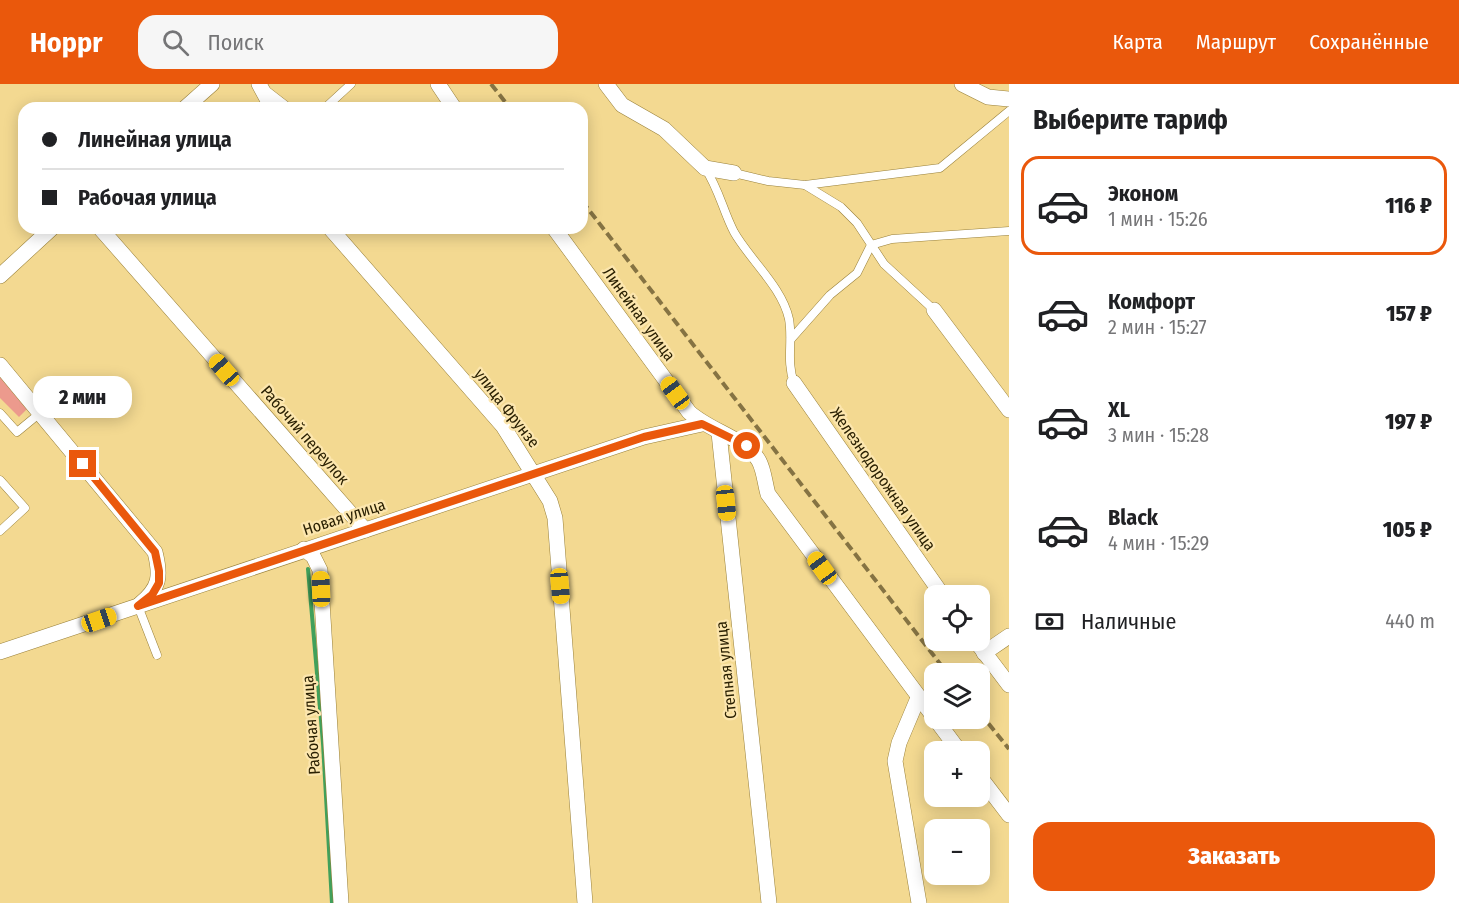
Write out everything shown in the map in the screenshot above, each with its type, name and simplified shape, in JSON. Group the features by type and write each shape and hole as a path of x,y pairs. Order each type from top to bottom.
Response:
{"street":[{"path":"192,102 212,84"},
{"path":"438,84 450,102"},
{"path":"606,84 622,105 664,129 705,168 734,173"},
{"path":"962,84 988,97 1009,99"},
{"path":"260,86 269,102"},
{"path":"0,276 46,234"},
{"name":"Рабочий переулок","path":"105,234 365,530"},
{"name":"улица Фрунзе","path":"335,234 503,426 550,501 555,518 585,903"},
{"name":"Линейная улица","path":"558,234 689,412 702,424 747,446 759,462 768,494 951,741"},
{"path":"934,310 1009,410"},
{"path":"0,365 155,552 159,583 152,595 138,606"},
{"name":"Железнодорожная улица","path":"794,383 936,585"},
{"name":"Новая улица","path":"0,652 644,437 702,424"},
{"name":"Степная улица","path":"719,433 769,903"},
{"name":"Рабочая улица","path":"304,549 313,556 320,570 341,903"},
{"path":"990,643 1009,636"},
{"path":"983,651 1009,685"},
{"path":"918,698 898,743 895,761 906,816 918,903"},
{"path":"990,790 1009,815"}],"lane":[{"path":"331,102 351,84"},
{"path":"260,86 282,102"},
{"path":"734,173 768,181 805,185 940,168 1009,111"},
{"path":"705,168 717,186 733,230 775,290 788,317 791,339 788,368 794,383"},
{"path":"805,185 841,207 857,224 891,272 934,310"},
{"path":"791,339 830,296 857,273 871,245 892,239 1009,231"},
{"path":"0,413 17,432 40,412"},
{"path":"0,480 26,508 0,531"},
{"path":"138,606 157,656"}],"shaded area":[{"path":"0,377 27,409 19,417 0,398"}],"waterway":[{"path":"308,569 323,743 332,903"}],"railway":[{"path":"491,84 505,102"},
{"path":"588,209 939,663"},
{"path":"990,725 1009,749"}],"route":[{"path":"83,464 155,552 159,583 152,595 138,606 644,437 702,424 747,446"}]}
